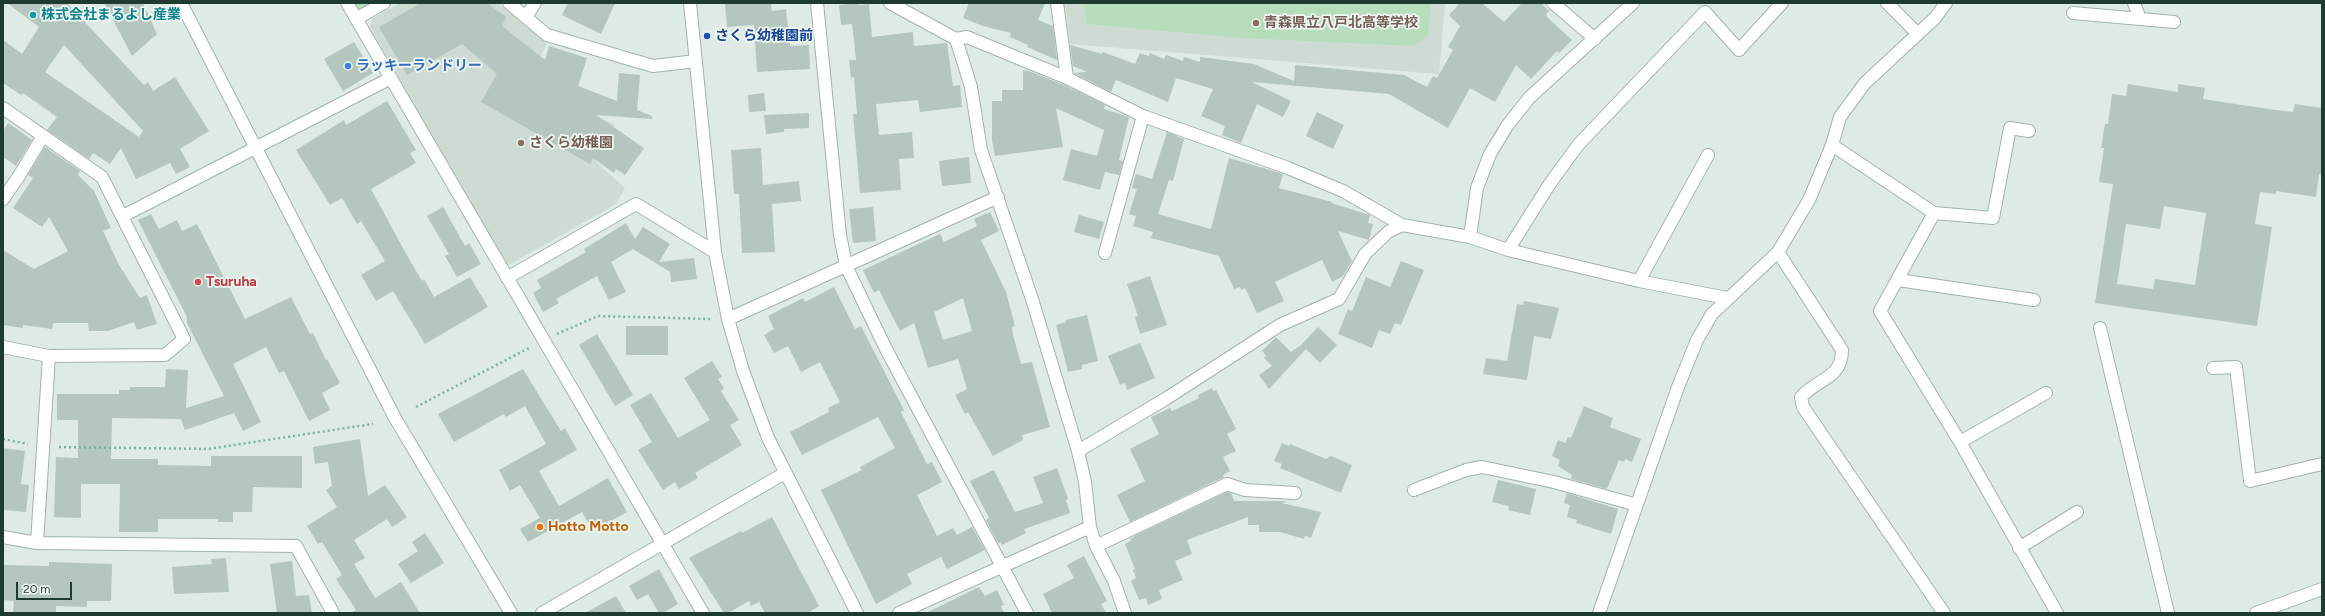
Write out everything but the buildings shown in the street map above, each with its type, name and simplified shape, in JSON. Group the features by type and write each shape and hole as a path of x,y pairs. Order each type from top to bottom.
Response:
{"street":[{"path":"181,3 395,418 511,613"},
{"path":"347,3 506,278 703,613"},
{"path":"356,19 384,3"},
{"path":"510,3 547,35 653,66 696,61"},
{"path":"526,17 535,3"},
{"path":"690,3 715,252 728,319 743,371 768,438 857,613"},
{"path":"817,3 840,235 846,266 886,349 1027,613"},
{"path":"890,3 956,39 967,37 1067,78 1143,116 1288,168 1344,191 1402,225 1470,237 1508,250 1639,280 1727,298"},
{"path":"1057,3 1067,78"},
{"path":"1470,237 1477,188 1490,154 1507,126 1529,98 1633,3"},
{"path":"1508,250 1549,185 1578,145 1705,12 1739,50 1782,3"},
{"path":"1887,3 1918,34"},
{"path":"1599,613 1678,387 1697,340 1712,314 1727,298 1778,252 1810,200 1832,145 1840,117 1865,83 1935,18 1946,3"},
{"path":"2134,3 2140,19"},
{"path":"1555,4 1595,39"},
{"path":"2073,13 2174,22"},
{"path":"956,39 971,87 982,150 1032,299 1078,451 1085,482 1090,527 1096,546 1114,581 1125,613"},
{"path":"123,216 391,78"},
{"path":"3,108 102,177 184,339 165,356 49,356 3,347"},
{"path":"1105,252 1143,116"},
{"path":"1832,145 1934,213 1993,218 2010,128 2029,132"},
{"path":"3,199 20,176 43,136"},
{"path":"1639,280 1708,155"},
{"path":"728,319 998,197"},
{"path":"506,278 636,204 715,252"},
{"path":"1934,213 1880,311 1960,442 2057,613"},
{"path":"1078,451 1167,398 1280,325 1339,299 1365,254 1388,232 1402,225"},
{"path":"1778,252 1842,350 1842,362 1836,372 1808,389 1801,397 1803,407 1944,613"},
{"path":"1898,280 2034,300"},
{"path":"2100,328 2168,613"},
{"path":"37,543 49,356"},
{"path":"2213,368 2236,366 2250,481 2322,464"},
{"path":"1960,442 2046,393"},
{"path":"1414,490 1466,470 1482,467 1554,482 1637,504"},
{"path":"542,613 785,473"},
{"path":"1096,546 1227,484 1246,490 1271,490 1295,493"},
{"path":"2019,548 2077,512"},
{"path":"899,613 1090,527"},
{"path":"3,537 37,543 296,546 333,613"},
{"path":"2256,613 2322,590"}],"path":[{"path":"3,439 44,446 208,449 373,424"}],"shaded area":[{"name":"さくら幼稚園","path":"400,3 498,3 547,44 527,83 615,125 595,161 625,188 616,204 507,266 370,27 372,19"},
{"name":"青森県立八戸北高等学校","path":"1065,3 1445,3 1439,74 1070,44"}],"green space":[{"path":"347,3 384,3 356,19"},
{"path":"1084,3 1431,3 1428,35 1414,46 1241,38 1087,24"}],"place":[{"name":"株式会社まるよし産業","path":"33,15"},
{"name":"青森県立八戸北高等学校","path":"1256,23"},
{"name":"さくら幼稚園前","path":"707,36"},
{"name":"ラッキーランドリー","path":"348,66"},
{"name":"さくら幼稚園","path":"521,143"},
{"name":"Tsuruha","path":"198,282"},
{"name":"Hotto Motto","path":"540,527"}]}
